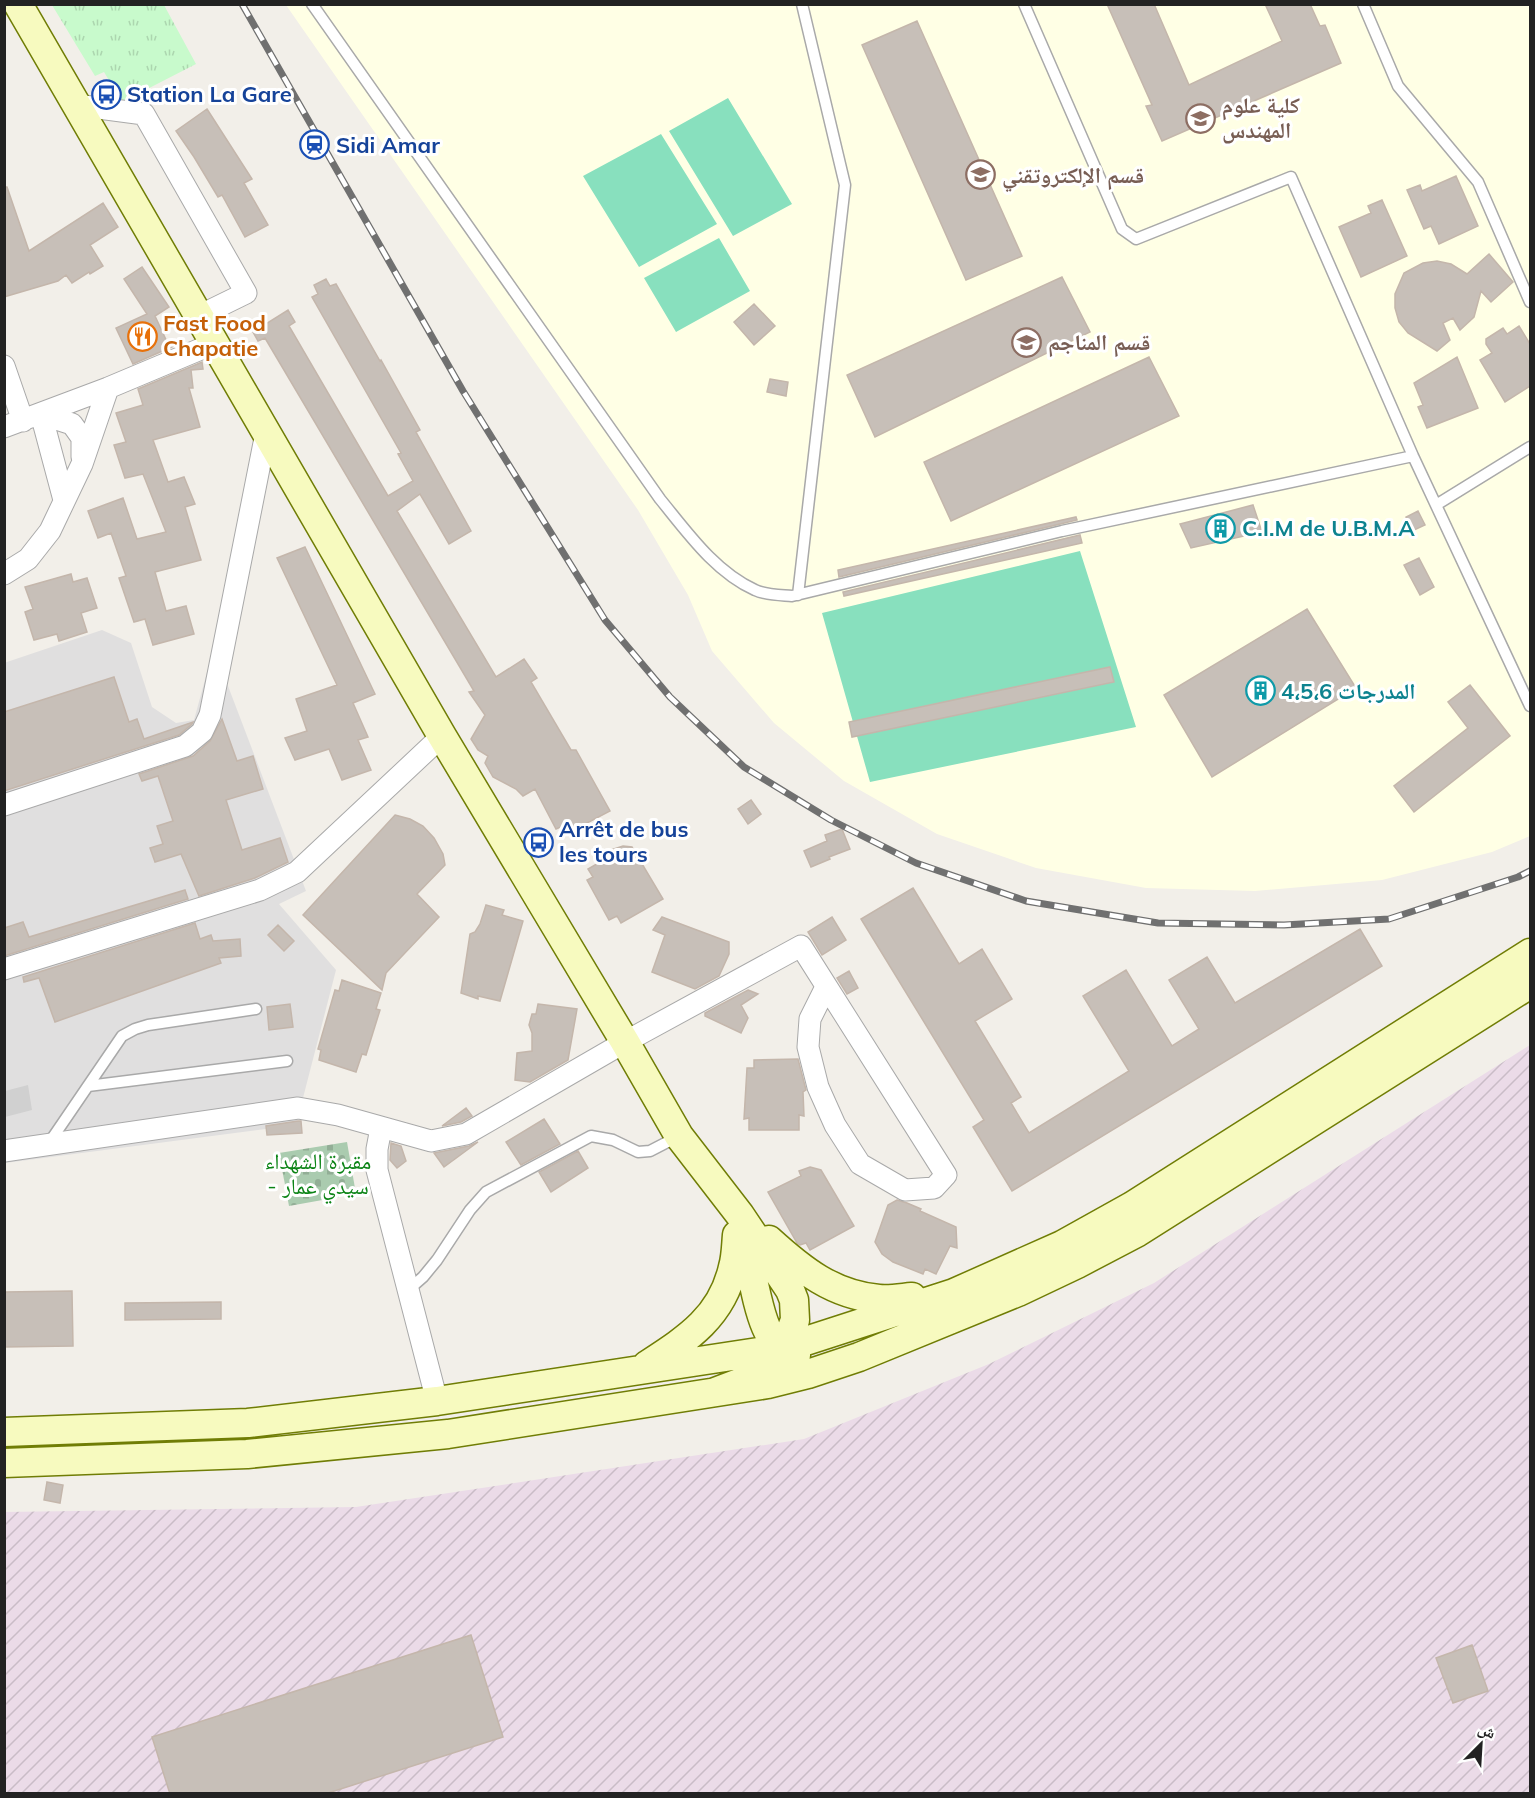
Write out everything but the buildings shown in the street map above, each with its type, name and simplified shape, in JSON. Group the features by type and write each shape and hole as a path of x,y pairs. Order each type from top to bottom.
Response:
{"main road":[{"path":"18,4 442,736 679,1136 740,1215 803,1270 829,1285 856,1295 881,1299 954,1293"},
{"path":"4,1432 248,1423 437,1401 784,1348 954,1293 1062,1245 1132,1206 1530,953"},
{"path":"4,1463 248,1454 413,1437 575,1415 768,1384 798,1377 859,1357 1018,1292 1138,1232 1530,984"},
{"path":"740,1215 763,1317 771,1338 800,1358 809,1360 859,1357"},
{"path":"641,1370 692,1336 715,1309 724,1293 733,1268 740,1215"},
{"path":"715,1392 771,1369 779,1362 784,1348"}],"street":[{"path":"76,105 144,114 153,146 208,237 246,292 199,316"},
{"path":"23,421 215,343"},
{"path":"4,366 23,421 64,500"},
{"path":"4,574 28,559 50,531 82,464 108,388"},
{"path":"23,421 72,424 82,438 82,464"},
{"path":"4,805 185,746 202,732 210,715 266,433"},
{"path":"4,969 260,891 297,872 442,736"},
{"path":"4,1151 298,1108 338,1115 431,1141 466,1134 625,1042 801,946 946,1175 934,1188 905,1190 860,1164 836,1125 818,1087 808,1047 810,1019 826,987"},
{"path":"381,1128 377,1149 377,1170 437,1401"}],"lane":[{"path":"312,4 660,499 694,540 725,572 756,591 798,595 1062,531 1413,456"},
{"path":"798,595 844,185 802,4"},
{"path":"1024,4 1122,229 1136,239 1291,177 1413,456 1530,706"},
{"path":"1364,4 1398,86 1478,182 1530,302"},
{"path":"1436,505 1530,447"},
{"path":"48,1144 123,1036 148,1025 256,1009"},
{"path":"88,1086 287,1061"},
{"path":"407,1291 437,1260 470,1210 486,1192 591,1136 613,1140 638,1152 650,1151 679,1136"}],"shaded area":[{"path":"286,5 1530,5 1530,836 1492,852 1382,880 1255,891 1146,888 1036,868 937,834 844,781 774,723 712,651 688,595 638,510"},
{"path":"102,630 131,643 152,707 176,723 194,720 209,665 228,686 306,891 279,904 336,970 296,1125 5,1163 4,663"},
{"path":"1530,1045 1530,1793 5,1793 4,1512 356,1507 804,1439 989,1364 1154,1283"},
{"path":"28,1085 32,1110 5,1117 5,1091"}],"green space":[{"path":"52,5 164,5 196,64 122,102 104,72 95,76"},
{"path":"728,98 792,204 733,236 669,131"},
{"path":"661,134 717,224 639,267 583,176"},
{"path":"719,238 750,291 676,332 644,278"},
{"path":"1080,551 1136,727 870,782 822,613"},
{"name":"مقبرة الشهداء - سيدي عمار","path":"347,1142 356,1194 289,1206 279,1153"}],"railway":[{"path":"242,4 463,391 605,620 670,697 744,767 831,820 916,863 1026,901 1158,923 1284,925 1389,919 1518,877 1530,871"}],"place":[{"name":"Station La Gare","path":"106,94"},
{"name":"كلية علوم المهندس","path":"1201,118"},
{"name":"Sidi Amar","path":"315,145"},
{"name":"قسم الإلكتروتقني","path":"981,175"},
{"name":"Fast Food Chapatie","path":"142,336"},
{"name":"قسم المناجم","path":"1027,342"},
{"name":"C.I.M de U.B.M.A","path":"1221,528"},
{"name":"المدرجات 4،5،6","path":"1260,691"},
{"name":"Arrêt de bus les tours","path":"538,842"}]}
